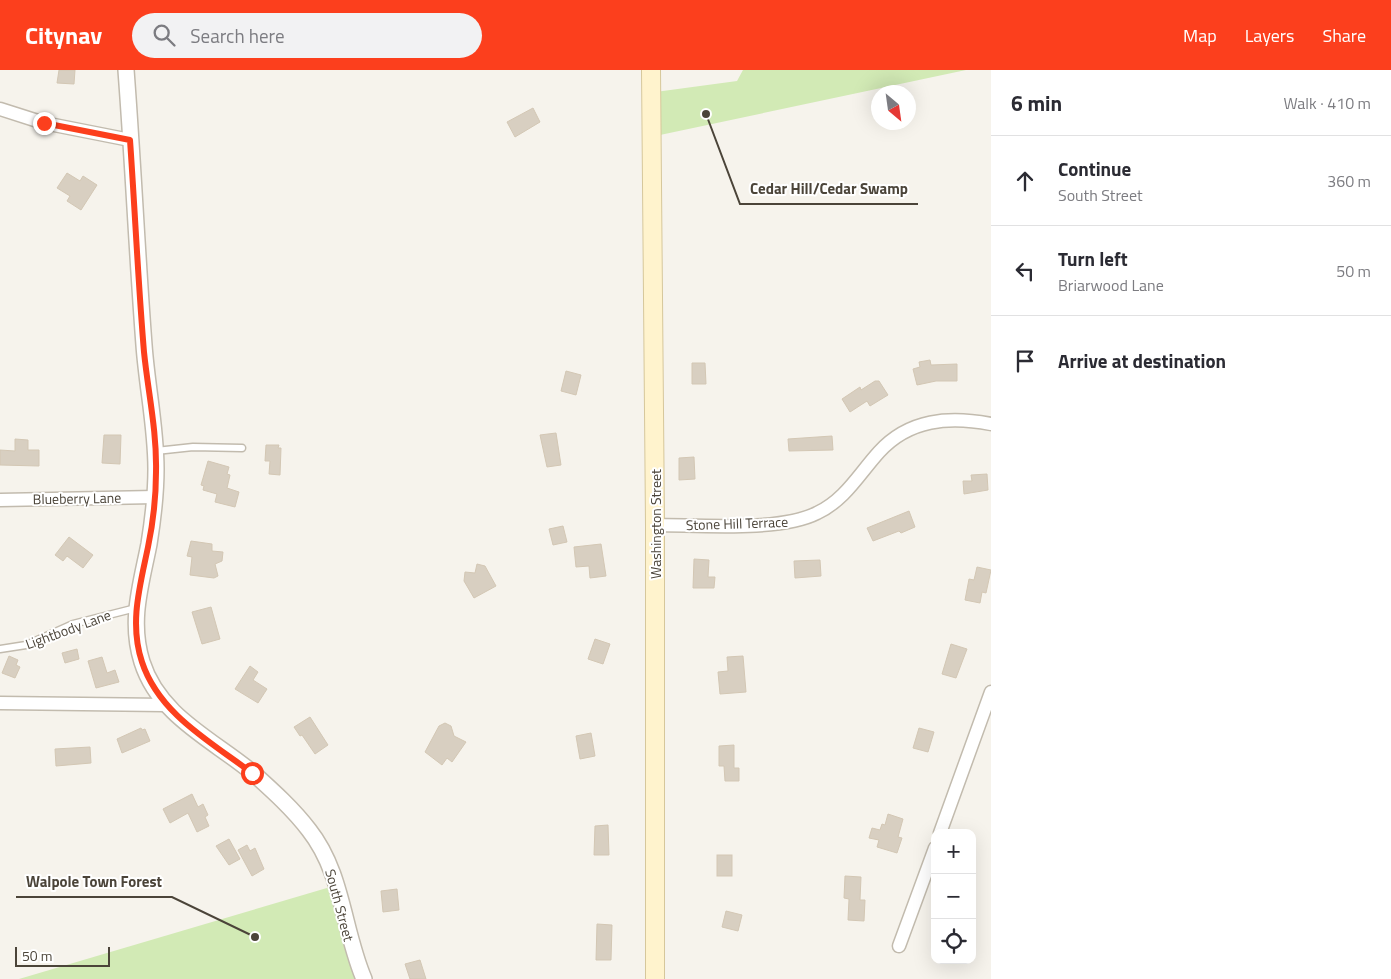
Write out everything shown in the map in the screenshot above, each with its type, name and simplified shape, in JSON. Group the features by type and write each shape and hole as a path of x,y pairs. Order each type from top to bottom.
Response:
{"main road":[{"name":"Washington Street","path":"651,70 655,526 655,979"}],"street":[{"name":"South Street","path":"126,70 145,354 156,451 155,497 135,622 142,662 157,694 165,704 184,722 252,773 295,812 311,832 332,869 351,946 364,979"},
{"path":"0,109 44,123 130,140"},
{"name":"Stone Hill Terrace","path":"655,526 776,524 799,521 818,513 837,501 879,452 908,428 936,420 959,419 991,424"},
{"name":"Blueberry Lane","path":"0,500 155,497"},
{"path":"941,829 991,692"},
{"path":"0,703 165,704"},
{"path":"899,946 931,859"}],"lane":[{"path":"156,451 193,447 242,448"},
{"name":"Lightbody Lane","path":"0,649 26,644 72,624 136,608"}],"green space":[{"path":"743,70 966,70 895,85 871,85 871,90 660,135 648,93 737,81"},
{"path":"337,885 364,979 19,979"}],"building":[{"path":"59,70 75,70 74,84 57,83"},
{"path":"533,108 540,122 515,137 507,122"},
{"path":"67,173 80,181 83,176 97,185 81,210 67,201 70,196 57,188"},
{"path":"930,360 931,365 957,364 957,381 936,381 917,385 913,369 920,367 919,362"},
{"path":"692,363 705,363 706,384 692,384"},
{"path":"566,371 581,375 576,395 561,391"},
{"path":"875,381 879,381 888,395 870,406 867,401 850,412 842,399 860,387 861,390"},
{"path":"556,433 561,465 547,467 540,435"},
{"path":"104,435 121,435 120,464 102,463"},
{"path":"832,436 833,450 789,451 788,439"},
{"path":"15,439 28,440 28,450 39,450 39,466 0,465 0,450 15,451"},
{"path":"266,445 279,445 278,448 281,448 280,475 269,474 270,461 265,461"},
{"path":"694,457 695,479 679,480 679,458"},
{"path":"208,461 229,467 227,474 230,475 227,488 239,492 235,507 215,502 217,494 203,490 204,486 201,485"},
{"path":"987,474 988,490 964,494 963,481 972,481 971,475"},
{"path":"909,511 915,527 873,541 867,528"},
{"path":"563,526 567,542 553,545 549,529"},
{"path":"69,537 93,555 83,568 67,556 63,561 55,555"},
{"path":"191,541 212,544 212,551 223,552 222,561 215,564 218,576 214,578 190,575 192,557 187,556"},
{"path":"601,544 606,576 590,578 589,566 576,567 574,547"},
{"path":"694,559 709,560 708,577 715,577 714,588 693,588"},
{"path":"820,560 821,576 795,578 794,561"},
{"path":"477,564 485,566 496,586 474,598 464,581 465,572 475,573"},
{"path":"977,567 991,570 986,593 982,592 980,603 965,600 969,579 974,580"},
{"path":"211,607 220,639 202,644 192,612"},
{"path":"595,639 610,644 603,664 588,659"},
{"path":"951,644 967,649 956,678 942,674"},
{"path":"77,649 79,659 65,663 62,653"},
{"path":"9,656 18,660 16,665 20,667 15,678 2,673"},
{"path":"743,656 746,692 720,694 718,672 728,671 727,657"},
{"path":"102,657 107,673 115,670 119,682 96,688 88,661"},
{"path":"250,666 258,672 253,680 267,689 258,703 235,689"},
{"path":"310,717 328,745 315,754 294,727"},
{"path":"445,723 451,726 454,736 466,742 452,762 447,758 442,765 425,752 439,726"},
{"path":"141,728 142,730 145,729 150,741 122,753 117,739"},
{"path":"919,728 934,732 928,752 913,748"},
{"path":"591,733 595,756 580,759 576,736"},
{"path":"734,745 734,768 739,768 739,781 725,781 724,766 719,766 719,746"},
{"path":"90,747 91,763 56,766 55,749"},
{"path":"192,794 198,807 203,804 208,815 205,817 209,826 197,832 188,813 170,823 163,809"},
{"path":"888,814 903,819 898,837 902,838 897,853 877,847 879,840 869,838 872,828 880,830 882,824 885,825"},
{"path":"608,825 609,855 594,855 595,826"},
{"path":"229,839 240,859 229,865 216,846"},
{"path":"247,845 250,851 255,848 264,869 252,876 238,850"},
{"path":"717,855 732,855 732,876 717,876"},
{"path":"845,876 861,877 860,900 865,900 864,921 848,920 849,899 844,898"},
{"path":"397,889 399,910 383,912 381,891"},
{"path":"726,911 742,915 738,931 722,927"},
{"path":"597,924 612,925 611,960 596,960"},
{"path":"420,960 426,979 410,979 405,964"}],"place":[{"name":"Cedar Hill/Cedar Swamp","path":"706,114"},
{"name":"Walpole Town Forest","path":"255,937"}],"route":[{"path":"44,123 130,140 145,354 154,420 156,451 155,497 152,524 136,601 135,622 138,642 142,662 149,679 165,704 184,722 252,773"}]}
